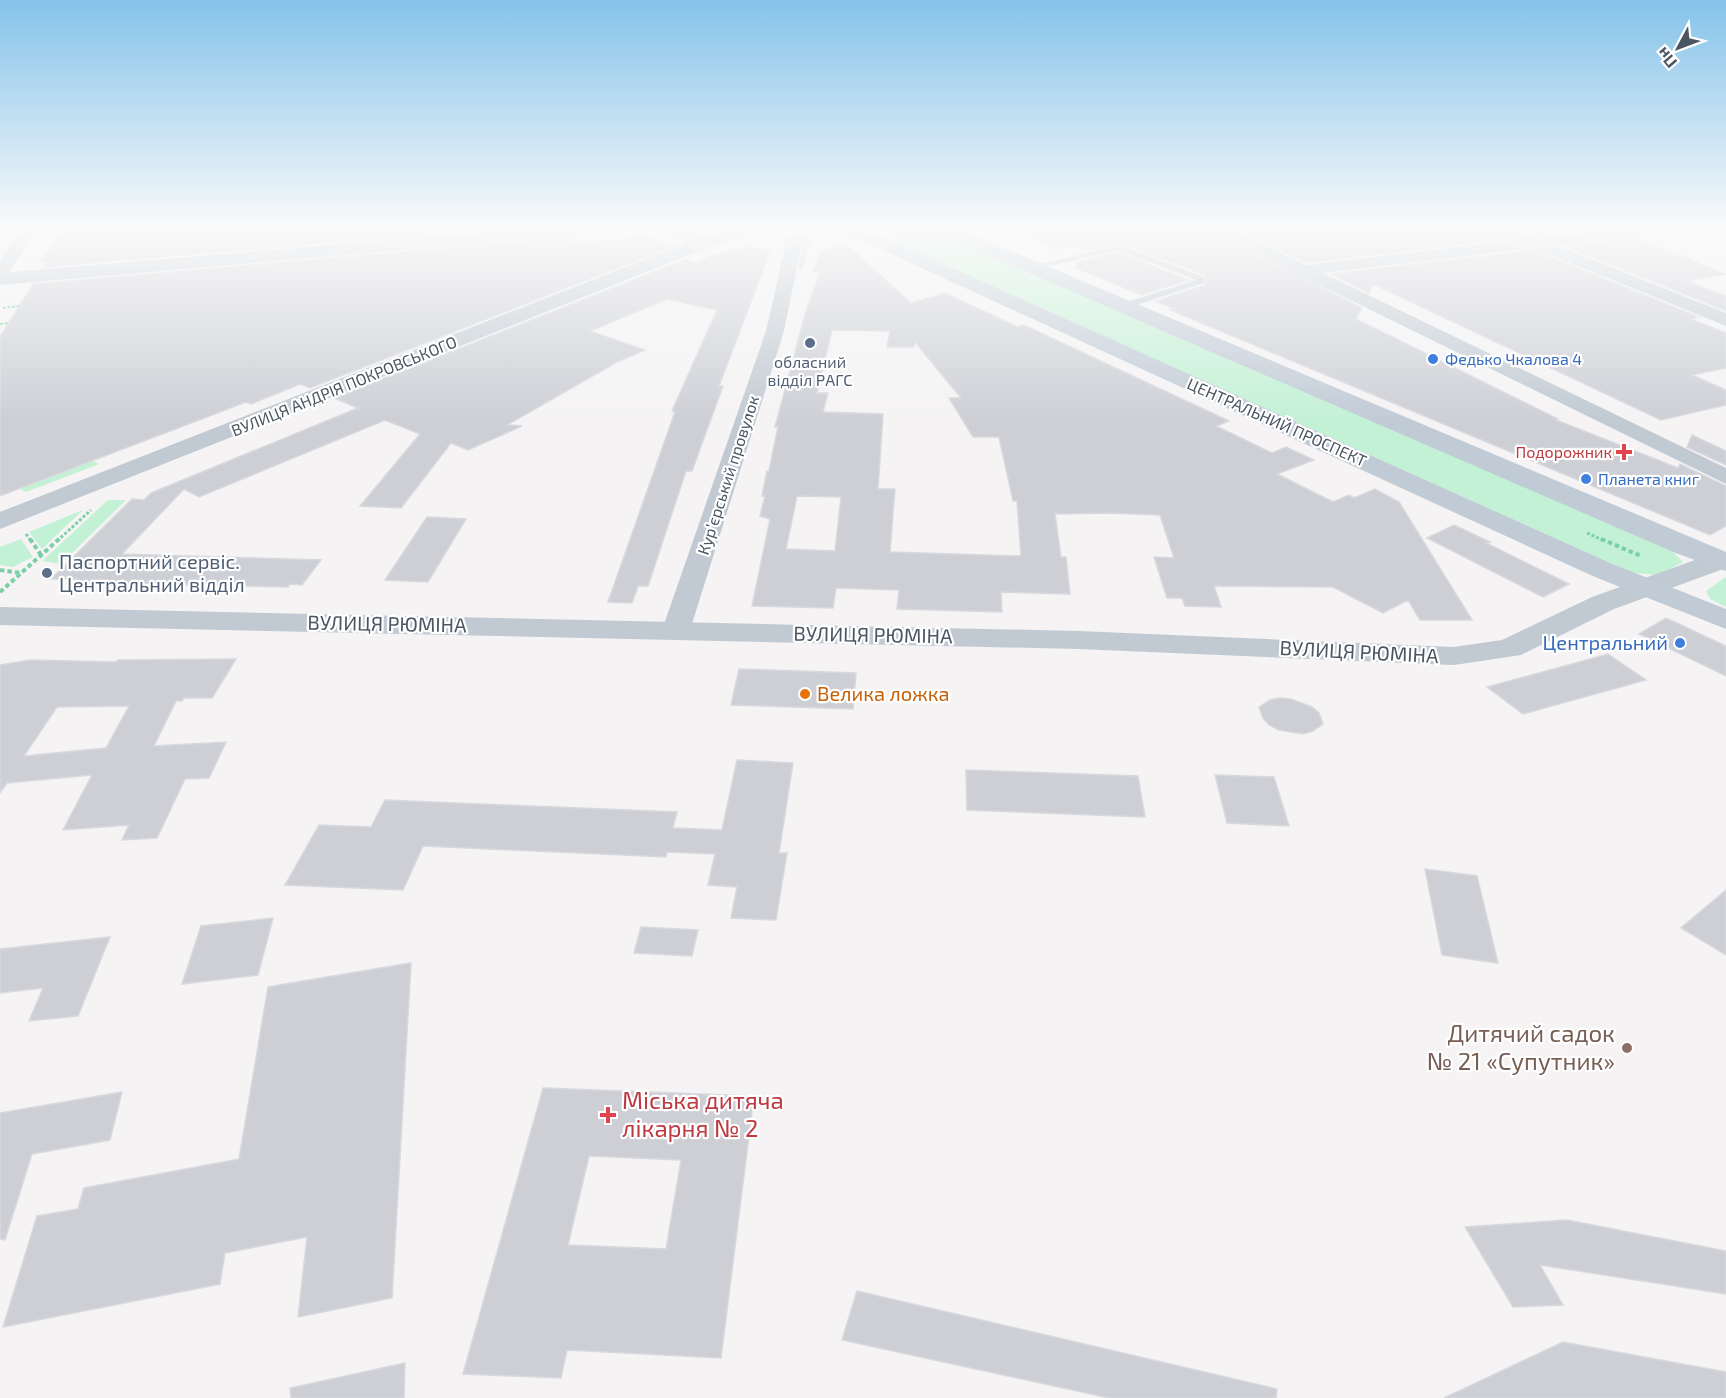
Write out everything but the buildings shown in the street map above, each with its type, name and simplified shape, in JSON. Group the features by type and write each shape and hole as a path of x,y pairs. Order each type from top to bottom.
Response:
{"main road":[{"name":"ЦЕНТРАЛЬНИЙ ПРОСПЕКТ","path":"988,291 1605,571 1726,620"},
{"path":"1090,291 1688,548 1724,559"}],"street":[{"name":"ВУЛИЦЯ АНДРІЯ ПОКРОВСЬКОГО","path":"0,521 581,291"},
{"name":"Курʼєрський провулок","path":"676,630 775,331 784,291"},
{"path":"1346,291 1726,477"},
{"path":"1655,291 1726,320"},
{"name":"ВУЛИЦЯ РЮМІНА","path":"0,616 1079,640 1454,657 1510,648 1603,603 1724,559"}],"lane":[{"path":"1124,306 1173,291"}],"path":[{"path":"3,308 19,306"},
{"path":"0,324 8,323"},
{"path":"0,592 91,509"},
{"path":"25,532 41,555"},
{"path":"0,570 22,573"}],"green space":[{"path":"1003,291 1075,291 1670,549 1683,562 1658,575 1633,573"},
{"path":"93,461 99,464 26,492 20,489"},
{"path":"108,500 126,500 61,564 42,561"},
{"path":"83,510 42,549 29,532"},
{"path":"21,539 33,557 13,567 0,565 0,547"},
{"path":"1726,577 1726,607 1710,599 1706,591"}],"place":[{"name":"обласний відділ РАГС","path":"810,343"},
{"name":"Федько Чкалова 4","path":"1433,359"},
{"name":"Подорожник","path":"1624,452"},
{"name":"Планета книг","path":"1586,479"},
{"name":"Паспортний сервіс. Центральний відділ","path":"47,573"},
{"name":"Центральний","path":"1680,643"},
{"name":"Велика ложка","path":"805,694"},
{"name":"Дитячий садок № 21 «Супутник»","path":"1627,1048"},
{"name":"Міська дитяча лікарня № 2","path":"608,1115"}]}
